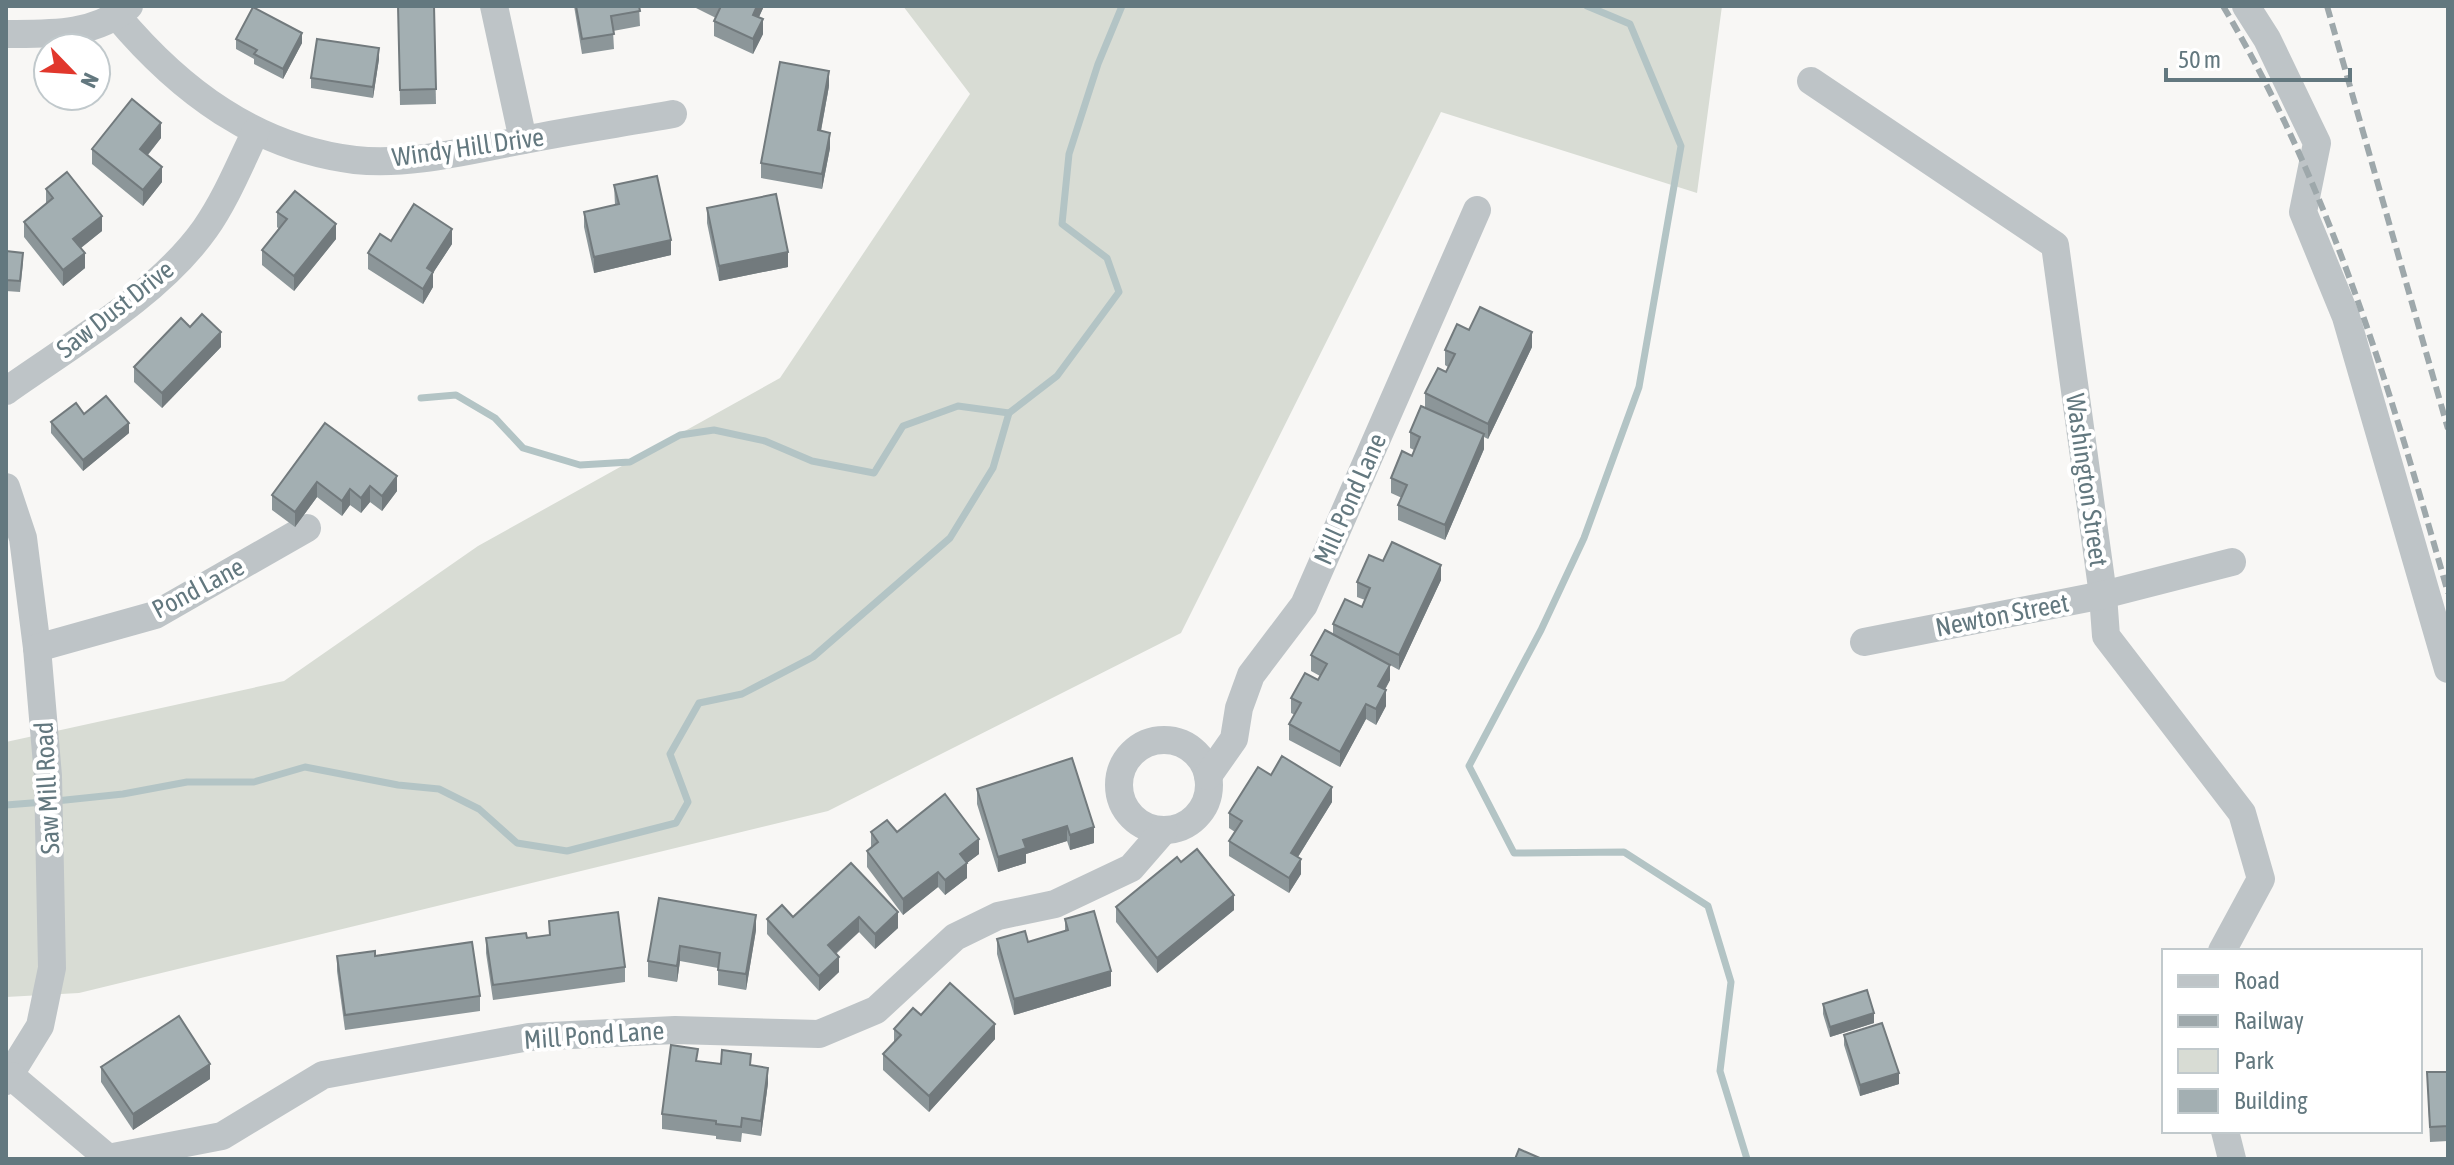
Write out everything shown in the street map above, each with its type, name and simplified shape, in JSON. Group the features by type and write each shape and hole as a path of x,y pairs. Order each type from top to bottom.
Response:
{"street":[{"path":"494,6 523,140"},
{"path":"2246,6 2267,39 2317,143 2303,212 2346,317 2448,669"},
{"path":"6,34 68,32 88,28 123,11"},
{"name":"Windy Hill Drive","path":"123,11 149,52 202,100 256,131 292,145 358,160 463,153 673,114"},
{"name":"Washington Street","path":"1811,81 2055,245 2106,636 2242,813 2261,879 2223,949"},
{"name":"Saw Dust Drive","path":"6,391 139,296 184,255 217,210 256,131"},
{"name":"Mill Pond Lane","path":"8,1079 108,1158 222,1136 323,1075 529,1037 675,1030 819,1034 876,1010 955,937 998,916 1055,904 1131,868 1164,830 1189,822 1206,802 1208,776 1234,739 1239,708 1251,675 1304,605 1477,210"},
{"name":"Saw Mill Road","path":"6,487 23,538 37,648 51,826 52,968 40,1026 8,1079"},
{"name":"Pond Lane","path":"37,648 155,615 307,528"},
{"name":"Newton Street","path":"1864,642 2103,595 2232,562"},
{"path":"1164,830 1149,828 1126,811 1118,783 1121,769 1129,756 1140,746 1168,739 1194,751 1203,762 1208,776"},
{"path":"2226,1133 2232,1159"}],"green space":[{"path":"903,6 1722,6 1697,193 1441,112 1181,633 828,811 79,993 6,997 6,742 284,681 478,546 780,378 970,94"}],"building":[{"path":"398,6 434,6 436,89 400,90"},
{"path":"576,6 639,6 640,11 611,16 614,34 582,39"},
{"path":"721,6 757,6 753,15 763,19 753,39 714,21"},
{"path":"253,7 302,33 283,69 254,54 257,50 236,39"},
{"path":"317,39 379,48 373,87 311,78"},
{"path":"780,62 829,71 818,130 830,133 822,174 761,163"},
{"path":"132,99 161,123 140,149 162,167 143,190 92,149"},
{"path":"67,172 102,216 73,239 85,253 63,270 24,222 53,198 46,189"},
{"path":"657,176 671,240 594,257 584,212 619,204 614,185"},
{"path":"295,191 336,224 294,276 262,250 287,219 277,212"},
{"path":"776,194 788,252 719,266 707,208"},
{"path":"414,204 452,229 427,268 433,272 423,289 368,253 380,234 391,241"},
{"path":"6,251 23,253 20,281 6,280"},
{"path":"1480,307 1532,332 1488,424 1425,393 1438,368 1446,372 1455,354 1445,350 1457,324 1469,330"},
{"path":"202,314 221,332 162,393 134,367 181,318 190,327"},
{"path":"106,396 129,423 83,460 51,422 76,403 84,414"},
{"path":"1421,406 1484,434 1445,525 1398,505 1407,485 1391,478 1402,451 1412,456 1420,437 1410,432"},
{"path":"325,423 397,476 382,496 370,486 361,498 350,489 342,501 317,482 295,512 272,495"},
{"path":"1392,542 1441,565 1399,655 1333,624 1345,599 1362,607 1370,588 1357,582 1369,555 1383,561"},
{"path":"1325,630 1390,665 1378,686 1386,690 1376,709 1366,704 1340,752 1289,724 1301,703 1291,698 1305,673 1318,680 1327,664 1311,655"},
{"path":"1282,756 1332,787 1291,853 1301,859 1289,878 1229,841 1242,821 1229,813 1258,767 1271,775"},
{"path":"1072,758 1094,827 1070,835 1067,826 1023,840 1026,848 998,857 977,789"},
{"path":"945,794 979,839 960,854 967,863 945,880 938,872 903,899 867,851 878,842 871,832 887,820 897,832"},
{"path":"1197,849 1234,895 1157,958 1116,907 1177,857 1181,862"},
{"path":"851,863 898,912 875,934 859,917 828,945 839,957 819,976 767,919 782,905 793,917"},
{"path":"659,898 756,915 746,974 718,970 720,953 680,946 677,966 648,961"},
{"path":"1094,911 1111,971 1014,999 997,939 1025,931 1028,942 1068,930 1065,919"},
{"path":"618,912 625,967 493,985 486,938 526,933 527,938 550,935 549,921"},
{"path":"472,942 480,996 345,1015 337,956 375,951 375,956"},
{"path":"950,983 995,1024 929,1096 883,1054 901,1035 894,1029 913,1008 921,1015"},
{"path":"1867,990 1874,1013 1830,1027 1823,1004"},
{"path":"179,1016 210,1064 133,1114 101,1067"},
{"path":"1882,1023 1899,1073 1860,1085 1844,1035"},
{"path":"671,1045 698,1049 696,1061 721,1064 722,1050 751,1054 750,1065 768,1068 761,1121 742,1118 741,1127 662,1114"},
{"path":"2427,1072 2448,1072 2448,1126 2430,1127"},
{"path":"1519,1149 1542,1159 1515,1159"}],"waterway":[{"path":"56,801 123,794 187,782 254,782 305,767 398,785 439,789 479,809 517,843 567,851 676,823 688,802 670,754 699,703 742,694 813,657 950,538 993,468 1009,413 1057,376 1119,292 1107,258 1062,224 1069,154 1098,64 1122,6"},
{"path":"1587,6 1630,24 1681,146 1639,387 1584,538 1541,630 1469,766 1514,853 1624,852 1708,906 1731,982 1720,1071 1747,1159"},
{"path":"421,398 456,395 495,418 523,448 580,465 630,462 680,435 714,430 765,441 812,461 874,473 903,426 958,406 1009,413"},
{"path":"6,805 44,802"}],"railway":[{"path":"2223,6 2296,146 2327,218 2380,367 2448,593"},
{"path":"2327,6 2448,429"}]}
